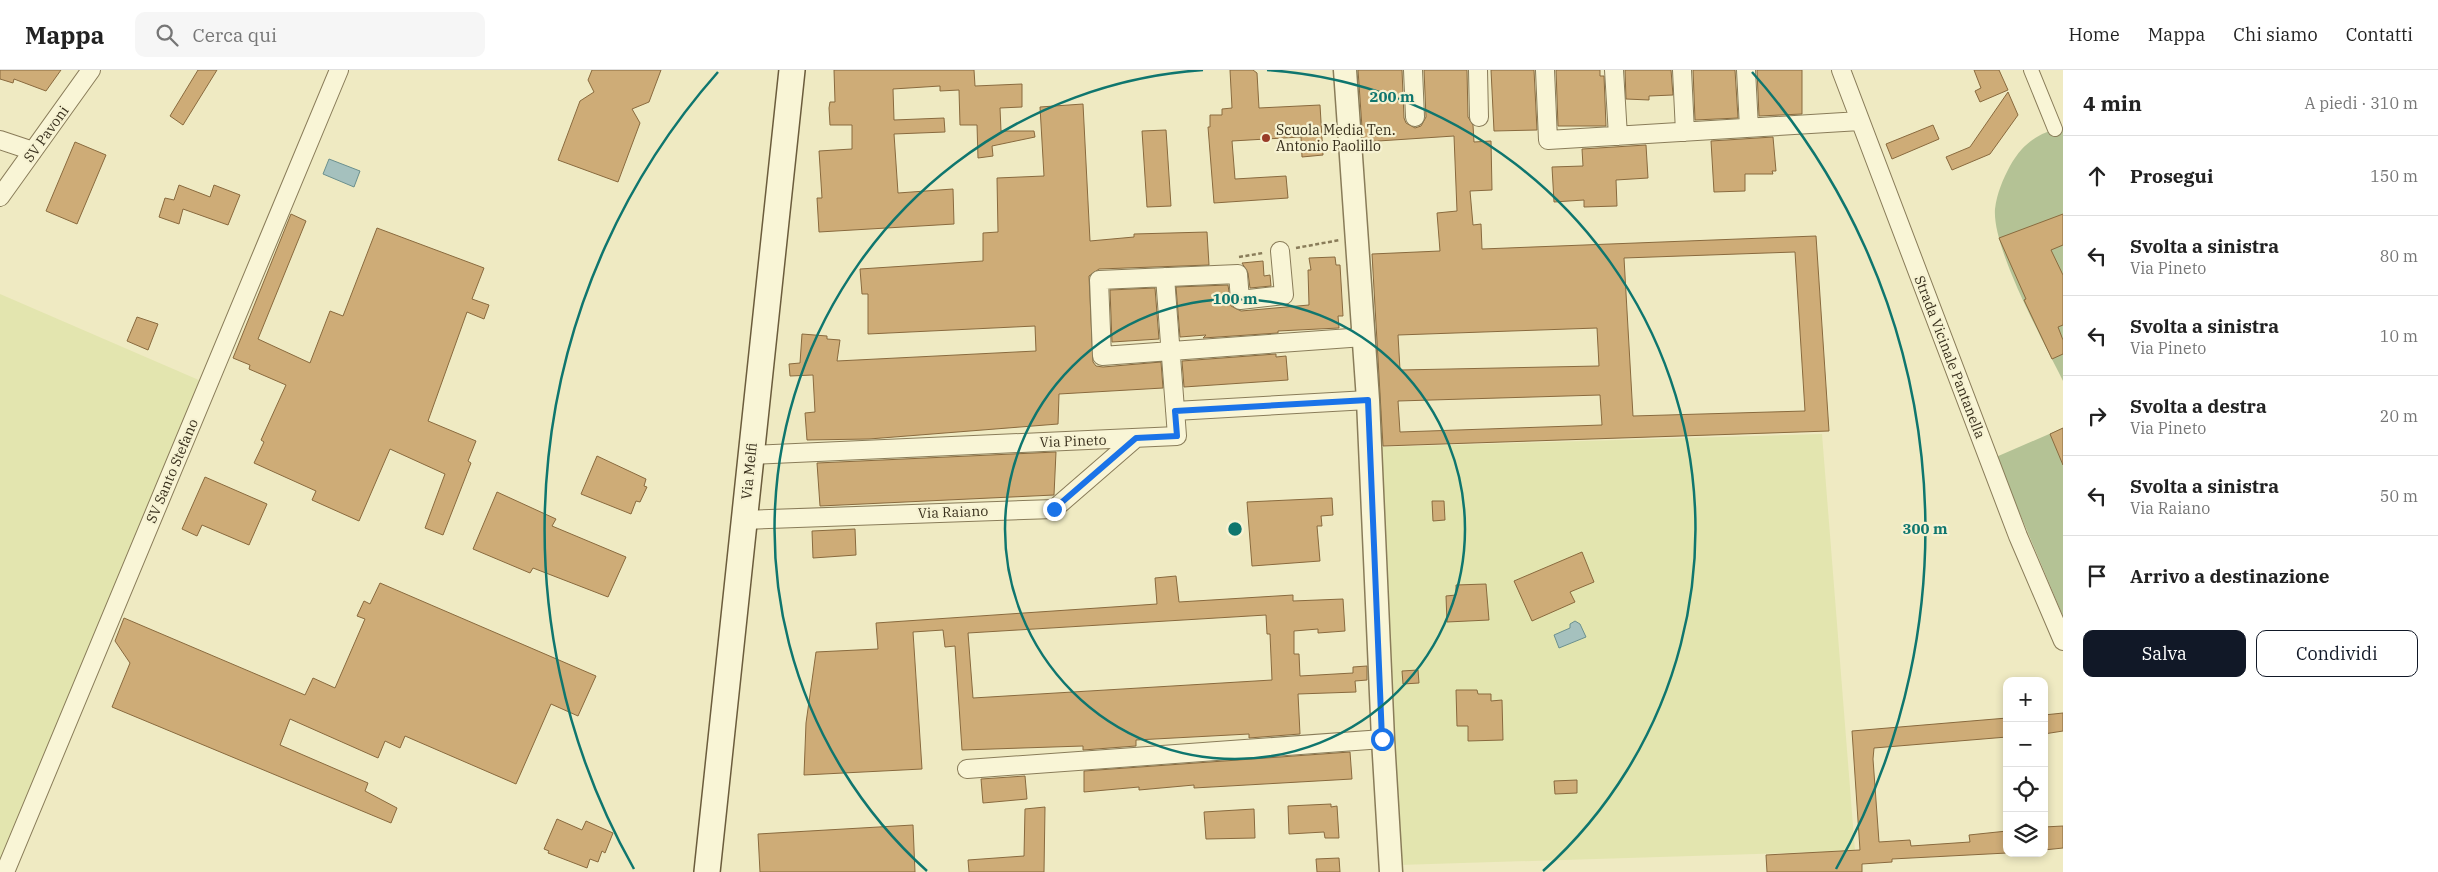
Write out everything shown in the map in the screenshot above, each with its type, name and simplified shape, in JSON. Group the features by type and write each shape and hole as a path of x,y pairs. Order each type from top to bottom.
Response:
{"main road":[{"name":"Via Melfi","path":"706,872 792,70"}],"street":[{"name":"SV Pavoni","path":"0,197 91,70"},
{"name":"SV Santo Stefano","path":"5,872 339,70"},
{"path":"1345,70 1368,400 1382,739 1391,872"},
{"path":"1413,70 1415,117"},
{"path":"1478,70 1479,117"},
{"path":"1545,70 1548,140 1860,121"},
{"path":"1614,70 1618,136"},
{"path":"1682,70 1685,132"},
{"path":"1746,70 1750,128"},
{"name":"Strada Vicinale Pantanella","path":"1841,70 2014,527 2063,641"},
{"path":"2030,70 2055,129"},
{"path":"0,140 33,151"},
{"path":"1280,251 1284,295 1240,300 1238,274 1099,280 1102,356 1364,336"},
{"path":"1165,277 1172,350 1175,411 1368,400"},
{"name":"Via Pineto","path":"751,455 1177,436 1175,411"},
{"name":"Via Raiano","path":"744,520 1054,509 1136,438"},
{"path":"967,769 1382,739"}],"green space":[{"path":"2063,127 2063,381 2010,271 1996,226 1995,209 2003,181 2020,151 2032,140 2046,132"},
{"path":"0,294 208,384 0,872"},
{"path":"2063,428 2063,616 1996,457"},
{"path":"1822,434 1855,851 1399,865 1381,447"}],"water":[{"path":"329,159 360,171 354,187 323,174"},
{"path":"1575,621 1580,624 1586,637 1559,648 1554,635 1570,628 1570,624"}],"building":[{"path":"0,70 61,70 46,91 14,79 13,83 0,79"},
{"path":"198,70 217,70 183,125 170,116"},
{"path":"592,70 661,70 649,102 632,109 640,123 618,182 558,160 580,101 594,92 588,80"},
{"path":"834,70 974,70 975,86 1022,84 1022,107 1000,108 1001,131 1034,131 1035,137 992,146 993,156 978,158 977,125 960,125 959,90 940,91 940,86 893,89 894,120 944,118 945,132 894,134 898,193 953,189 954,224 819,232 817,198 822,198 819,151 852,149 852,125 830,125 830,102 835,102"},
{"name":"Scuola Media Ten. Antonio Paolillo","path":"1230,70 1253,70 1257,73 1259,108 1320,105 1323,155 1302,157 1301,137 1232,141 1235,179 1286,176 1288,198 1214,203 1208,127 1210,127 1210,115 1222,115 1222,109 1232,108"},
{"path":"1358,70 1402,70 1404,118 1406,123 1415,128 1421,126 1426,117 1424,70 1467,70 1468,117 1473,125 1474,142 1491,141 1492,190 1470,191 1473,225 1481,224 1482,249 1816,236 1829,431 1383,446 1372,254 1440,251 1437,213 1457,211 1454,136 1363,142","holes":["1795,252 1805,411 1633,416 1624,258","1597,328 1599,366 1400,370 1398,335","1600,395 1602,425 1400,432 1398,401"]},
{"path":"1491,70 1534,70 1537,130 1494,131"},
{"path":"1556,70 1600,70 1600,76 1604,76 1606,126 1558,126"},
{"path":"1625,70 1671,70 1673,95 1649,96 1649,100 1626,99"},
{"path":"1693,70 1735,70 1738,118 1695,120"},
{"path":"1757,70 1802,70 1802,114 1759,116"},
{"path":"1974,70 1999,70 2008,90 1980,102 1975,91 1981,88"},
{"path":"2008,92 2018,115 1990,154 1952,170 1946,157 1970,147"},
{"path":"1083,104 1090,241 1134,237 1134,234 1207,232 1209,265 1099,269 1089,276 1093,362 1096,366 1103,367 1161,362 1163,388 1059,394 1058,424 869,439 807,440 805,413 815,412 813,375 790,376 789,364 800,363 802,334 827,336 827,339 840,340 837,361 1036,351 1035,326 868,334 868,294 862,294 860,269 983,261 983,233 998,232 997,178 1044,176 1040,107"},
{"path":"1933,125 1939,139 1892,159 1886,144"},
{"path":"1166,130 1171,206 1147,207 1142,131"},
{"path":"1773,137 1776,171 1772,171 1773,174 1745,174 1745,191 1714,192 1711,141"},
{"path":"75,142 106,155 77,224 46,211"},
{"path":"1646,145 1648,178 1616,180 1617,206 1584,207 1584,200 1554,202 1552,167 1583,166 1582,149"},
{"path":"179,185 210,197 214,185 240,195 228,225 183,209 179,224 159,217 165,198 174,200"},
{"path":"291,214 306,221 258,339 310,363 330,311 343,316 377,228 484,268 472,299 489,305 484,319 467,312 428,421 476,441 468,461 471,463 443,535 425,528 445,474 390,449 359,521 312,500 316,491 254,463 264,442 261,440 286,385 249,369 250,365 233,358"},
{"path":"2063,214 2063,245 2051,250 2063,275 2063,325 2058,327 2063,340 2063,354 2052,359 2024,300 2026,299 1999,238"},
{"path":"1335,257 1336,265 1340,265 1343,316 1338,316 1339,328 1203,338 1206,335 1180,337 1176,287 1228,285 1231,306 1241,311 1309,305 1308,270 1311,270 1309,258"},
{"path":"1263,261 1264,276 1270,275 1271,286 1250,288 1248,273 1242,263"},
{"path":"1155,288 1159,339 1112,342 1110,290"},
{"path":"137,317 158,324 148,350 127,341"},
{"path":"1276,354 1276,357 1286,356 1288,380 1184,387 1182,361"},
{"path":"2063,428 2063,465 2050,434"},
{"path":"1056,452 1054,495 820,506 817,463"},
{"path":"597,456 646,479 644,486 647,487 640,502 636,501 631,514 581,494"},
{"path":"205,477 267,504 249,545 202,525 197,536 182,529"},
{"path":"497,492 556,519 552,526 626,557 608,597 533,568 530,573 473,549"},
{"path":"1332,498 1333,515 1321,516 1322,526 1317,526 1320,561 1252,566 1247,502"},
{"path":"1432,501 1444,501 1445,520 1433,521"},
{"path":"855,529 856,555 813,558 812,531"},
{"path":"1582,552 1594,582 1570,592 1575,602 1532,621 1514,581"},
{"path":"1176,576 1179,602 1293,595 1293,601 1343,599 1345,631 1318,633 1318,629 1294,631 1294,654 1299,654 1300,676 1353,673 1353,667 1367,666 1367,680 1355,681 1356,692 1298,694 1300,734 1249,738 1249,734 1136,740 1136,746 1083,750 1083,746 962,750 955,646 945,647 943,630 913,632 922,769 804,775 806,723 816,652 878,649 876,623 1157,604 1155,578","holes":["1266,615 1267,634 1270,634 1272,680 973,698 968,633"]},
{"path":"380,583 596,676 578,716 551,704 516,784 405,736 400,748 385,741 378,758 290,719 280,745 368,783 365,791 397,808 391,823 112,707 130,663 115,641 124,618 305,695 313,678 335,688 365,619 357,616 364,601 370,604"},
{"path":"1486,584 1489,620 1447,622 1446,596 1456,595 1456,585"},
{"path":"1418,670 1419,683 1403,684 1402,671"},
{"path":"1456,690 1477,690 1478,694 1491,694 1491,701 1502,700 1503,740 1468,741 1468,726 1457,726"},
{"path":"2063,713 2063,731 2048,733 2048,715"},
{"path":"2003,718 2003,737 1874,748 1873,759 1879,842 1910,840 1911,846 1970,842 1969,835 2003,831 2003,853 1892,859 1892,862 1862,864 1862,872 1767,872 1766,855 1860,850 1852,731"},
{"path":"1350,752 1352,779 1194,788 1194,785 1139,790 1139,787 1084,792 1084,771"},
{"path":"1025,776 1027,799 983,803 981,779"},
{"path":"1577,780 1577,793 1555,794 1554,781"},
{"path":"1331,804 1331,807 1337,806 1339,838 1325,838 1324,832 1289,834 1288,806"},
{"path":"1045,807 1044,872 969,872 968,860 1024,856 1025,809"},
{"path":"1254,809 1255,838 1206,839 1204,812"},
{"path":"557,819 582,830 586,821 613,833 605,853 602,851 598,862 590,859 587,868 548,853 549,851 544,849"},
{"path":"913,825 915,872 760,872 758,834"},
{"path":"2063,826 2063,848 2048,850 2048,827"},
{"path":"1339,858 1340,872 1317,872 1316,859"}],"place":[{"name":"Scuola Media Ten. Antonio Paolillo","path":"1266,138"}],"route":[{"path":"1054,509 1136,438 1177,436 1175,411 1368,400 1382,739"}]}
